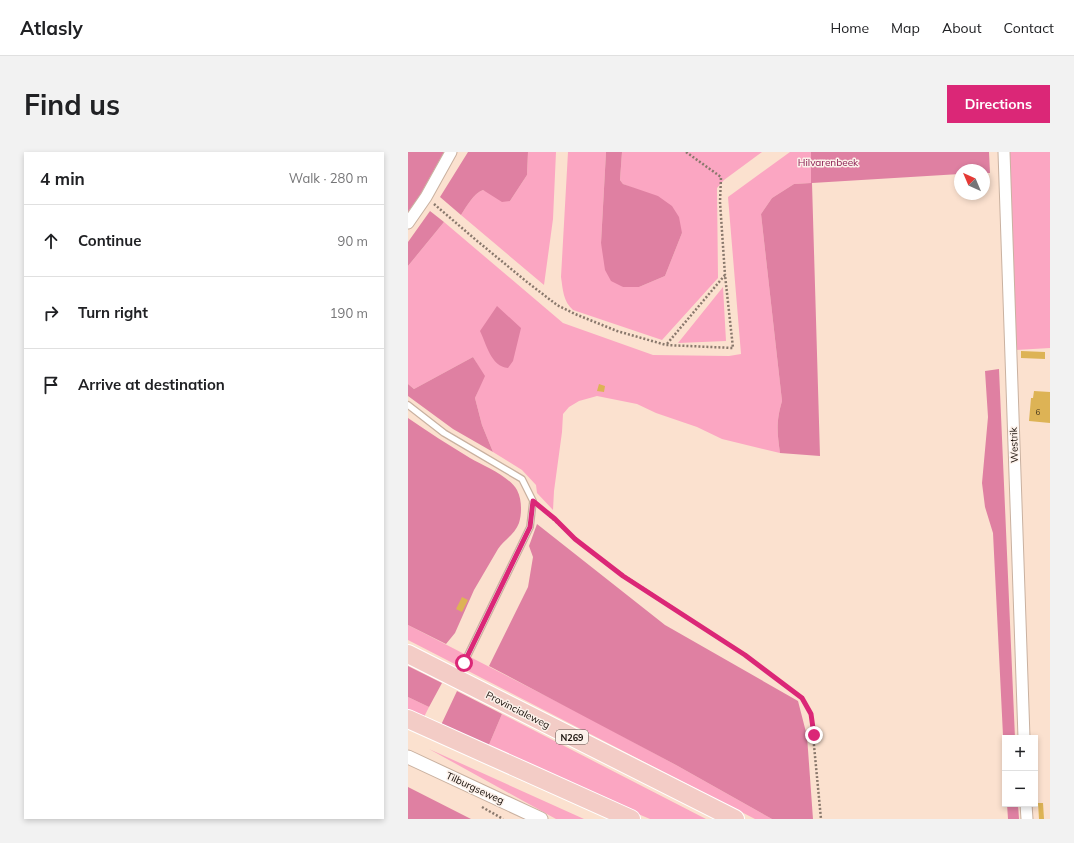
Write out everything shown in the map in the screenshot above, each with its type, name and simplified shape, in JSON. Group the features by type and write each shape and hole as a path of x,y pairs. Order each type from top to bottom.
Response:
{"highway":[{"name":"Provincialeweg","path":"408,654 735,819"},
{"path":"408,719 631,819"}],"street":[{"path":"408,223 426,197 451,152"},
{"name":"Westrik","path":"1004,152 1024,735"},
{"name":"Tilburgseweg","path":"408,757 541,819"},
{"path":"1026,807 1027,819"}],"lane":[{"path":"408,405 444,433 522,479 533,501 530,527 464,663"}],"path":[{"path":"426,197 476,240 557,305 575,314 617,331 666,345 733,348 725,276 720,202 721,177 686,152"},
{"path":"666,345 725,276"},
{"path":"533,501 555,519 575,539 623,576 745,655 802,698 811,714 821,819"}],"shaded area":[{"path":"528,152 556,152 553,219 544,285 461,215 473,197 483,190 510,201 527,175"},
{"path":"568,152 606,152 601,243 623,287 639,287 665,276 682,233 638,190 623,184 620,180 622,152 762,152 724,180 717,188 718,278 662,340 573,310 567,303 561,277"},
{"path":"790,152 811,152 812,183 794,184 772,198 761,214 782,401 778,427 780,453 722,439 697,427 656,413 637,404 597,396 579,401 569,407 563,414 553,510 537,493 536,485 522,470 493,452 482,425 475,398 484,376 473,357 414,389 408,384 408,266 444,222 563,323 653,355 729,356 741,354 728,197"},
{"path":"1008,152 1050,152 1050,348 1016,350"},
{"path":"723,287 726,341 678,343"},
{"path":"408,625 585,716 772,819 755,819 408,640"},
{"path":"408,697 429,707 424,717 408,710"},
{"path":"502,714 706,819 650,819 548,776 488,747"},
{"path":"429,749 584,819 556,819"}],"green space":[{"path":"408,152 444,152 420,195 408,212"},
{"path":"468,152 528,152 527,175 510,201 502,202 483,190 473,197 461,215 440,197"},
{"path":"606,152 622,152 620,180 623,184 658,196 672,206 679,217 682,233 665,276 639,287 623,287 611,281 605,270 601,243"},
{"name":"Hilvarenbeek","path":"811,152 989,152 990,164 954,164 954,174 812,183 820,456 780,453 778,427 782,401 761,214 772,198 794,184 811,183"},
{"path":"430,211 444,222 408,266 408,242"},
{"path":"497,306 521,328 513,361 508,368 502,367 493,359 480,331"},
{"path":"473,357 485,376 475,398 482,425 493,452 453,429 408,396 408,384 414,389"},
{"path":"999,369 1015,735 1003,735 993,533 985,507 982,483 988,417 985,371"},
{"path":"408,418 470,458 508,480 517,490 521,502 521,515 517,527 498,549 474,590 455,633 446,644 408,625"},
{"path":"537,524 665,625 798,701 807,736 813,819 772,819 676,765 489,666 528,587 533,557 529,546"},
{"path":"408,666 442,683 429,707 408,697"},
{"path":"457,691 502,714 488,747 441,725"},
{"path":"408,787 471,819 408,819"},
{"path":"1007,807 1018,807 1019,819 1008,819"}],"building":[{"path":"1021,351 1045,352 1045,359 1021,358"},
{"path":"599,384 605,386 604,392 597,391"},
{"path":"1034,391 1050,392 1050,423 1029,421 1031,398 1033,398"},
{"path":"462,597 468,600 462,612 456,609"},
{"path":"1038,803 1043,803 1044,819 1039,819"}],"route":[{"path":"464,663 530,527 533,501 555,519 575,539 623,576 745,655 802,698 811,714 814,735"}]}
